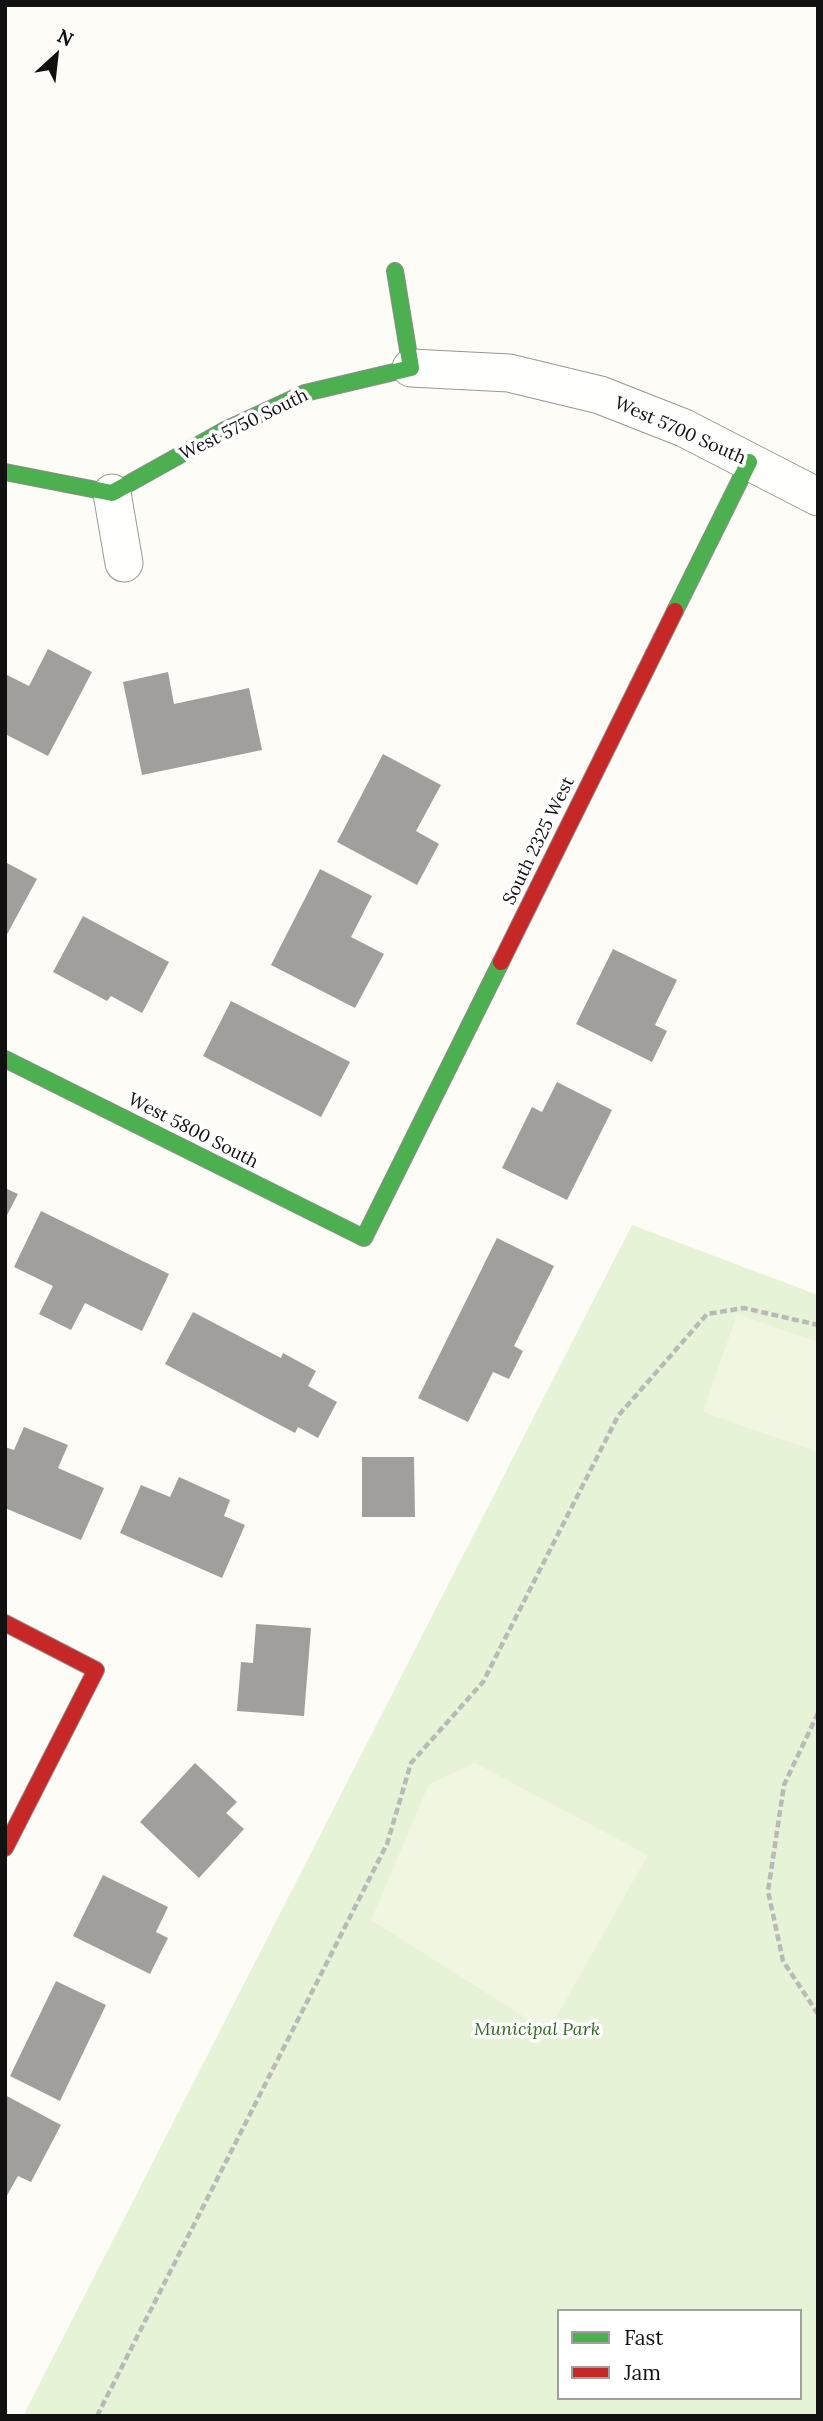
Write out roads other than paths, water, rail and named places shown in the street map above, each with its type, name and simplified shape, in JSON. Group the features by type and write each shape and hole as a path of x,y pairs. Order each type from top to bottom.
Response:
{"street":[{"path":"395,271 411,368"},
{"name":"West 5700 South","path":"411,368 509,373 600,395 684,428 818,497"},
{"name":"West 5750 South","path":"112,493 223,431 305,393 411,368"},
{"name":"South 2325 West","path":"364,1238 749,462"},
{"path":"5,472 112,493 124,563"},
{"name":"West 5800 South","path":"5,1059 364,1238"},
{"path":"5,1623 96,1670 5,1848"}],"park label":[{"name":"Municipal Park","path":"537,2030"}]}
